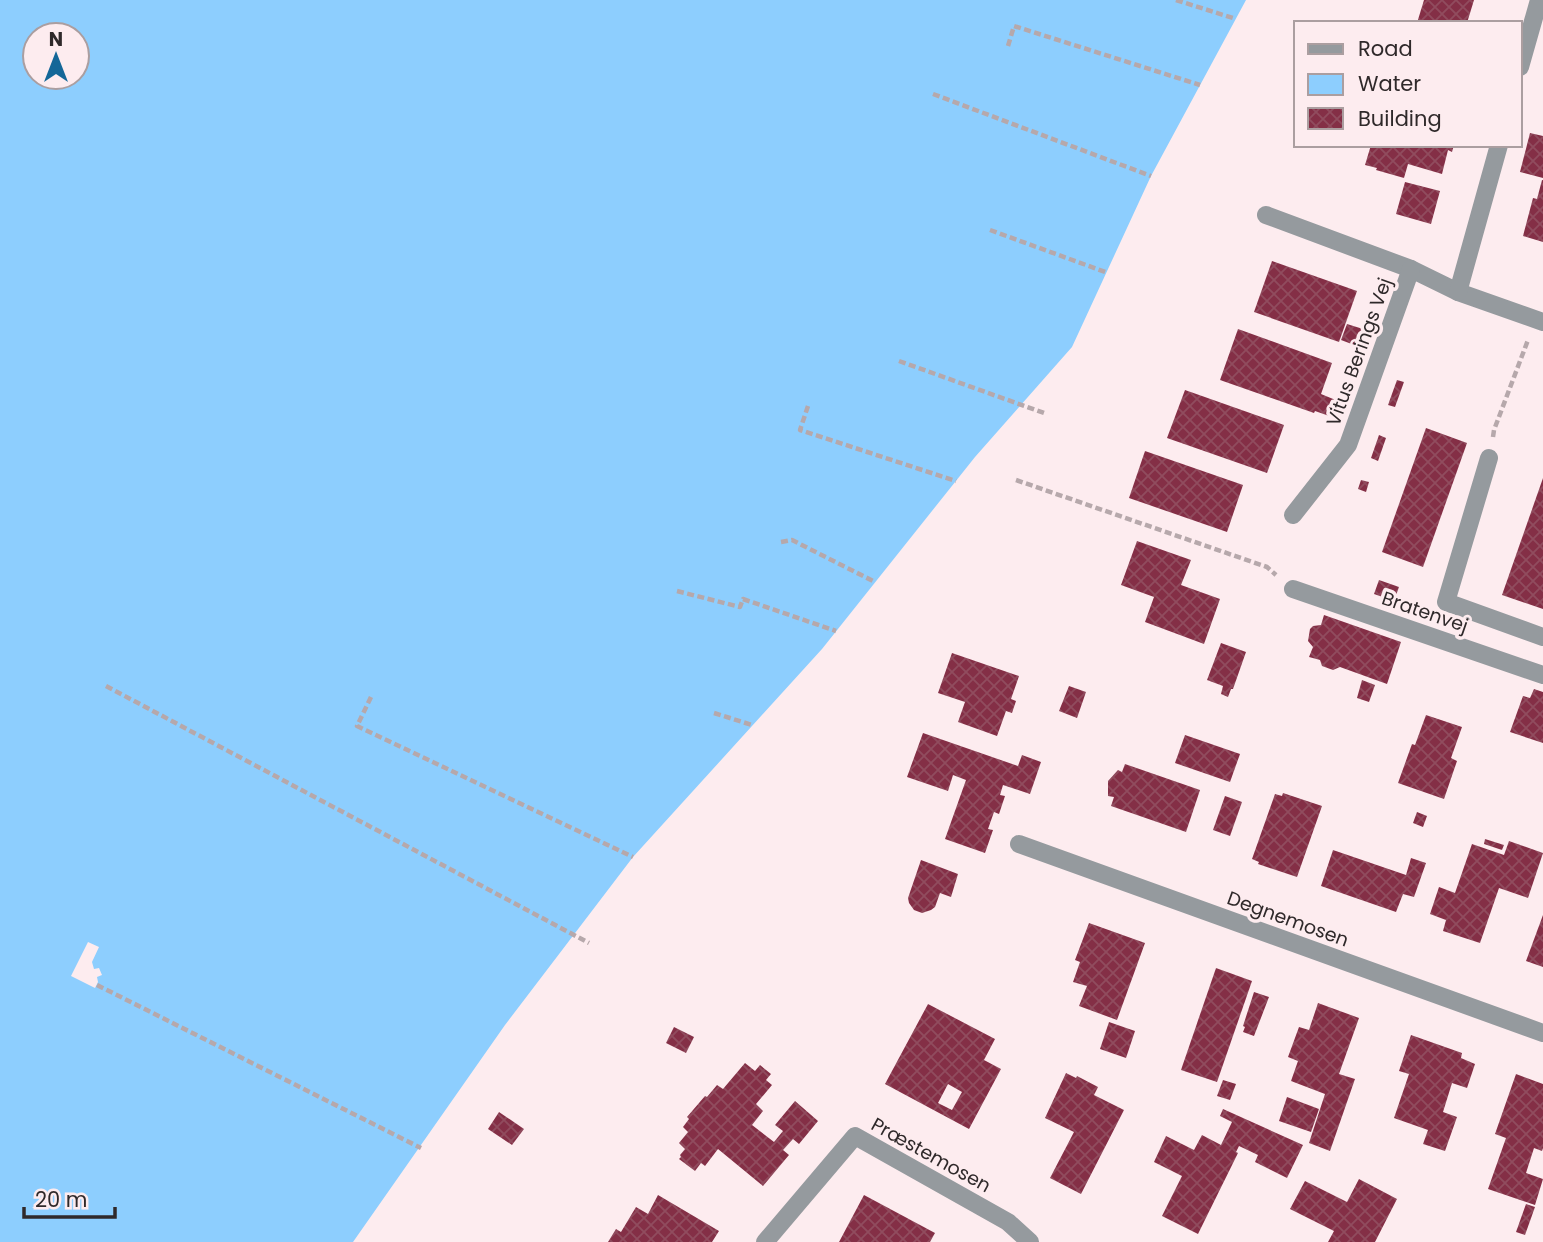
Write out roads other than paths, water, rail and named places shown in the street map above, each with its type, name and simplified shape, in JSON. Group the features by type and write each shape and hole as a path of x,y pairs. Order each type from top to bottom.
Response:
{"street":[{"path":"1522,60 1539,0"},
{"path":"1458,292 1498,147"},
{"name":"Vitus Berings Vej","path":"1266,215 1411,269 1458,292 1539,321"},
{"name":"Vitus Berings Vej","path":"1293,515 1348,445 1411,269"},
{"name":"Bratenvej","path":"1489,458 1446,602 1543,637"},
{"name":"Bratenvej","path":"1293,589 1543,675"},
{"name":"Degnemosen","path":"1019,844 1543,1033"},
{"name":"Præstemosen","path":"765,1242 855,1136 1008,1222 1030,1242"}],"water":[{"path":"0,0 1246,0 1151,176 1072,347 975,457 822,649 633,857 505,1025 353,1242 0,1242"}]}
